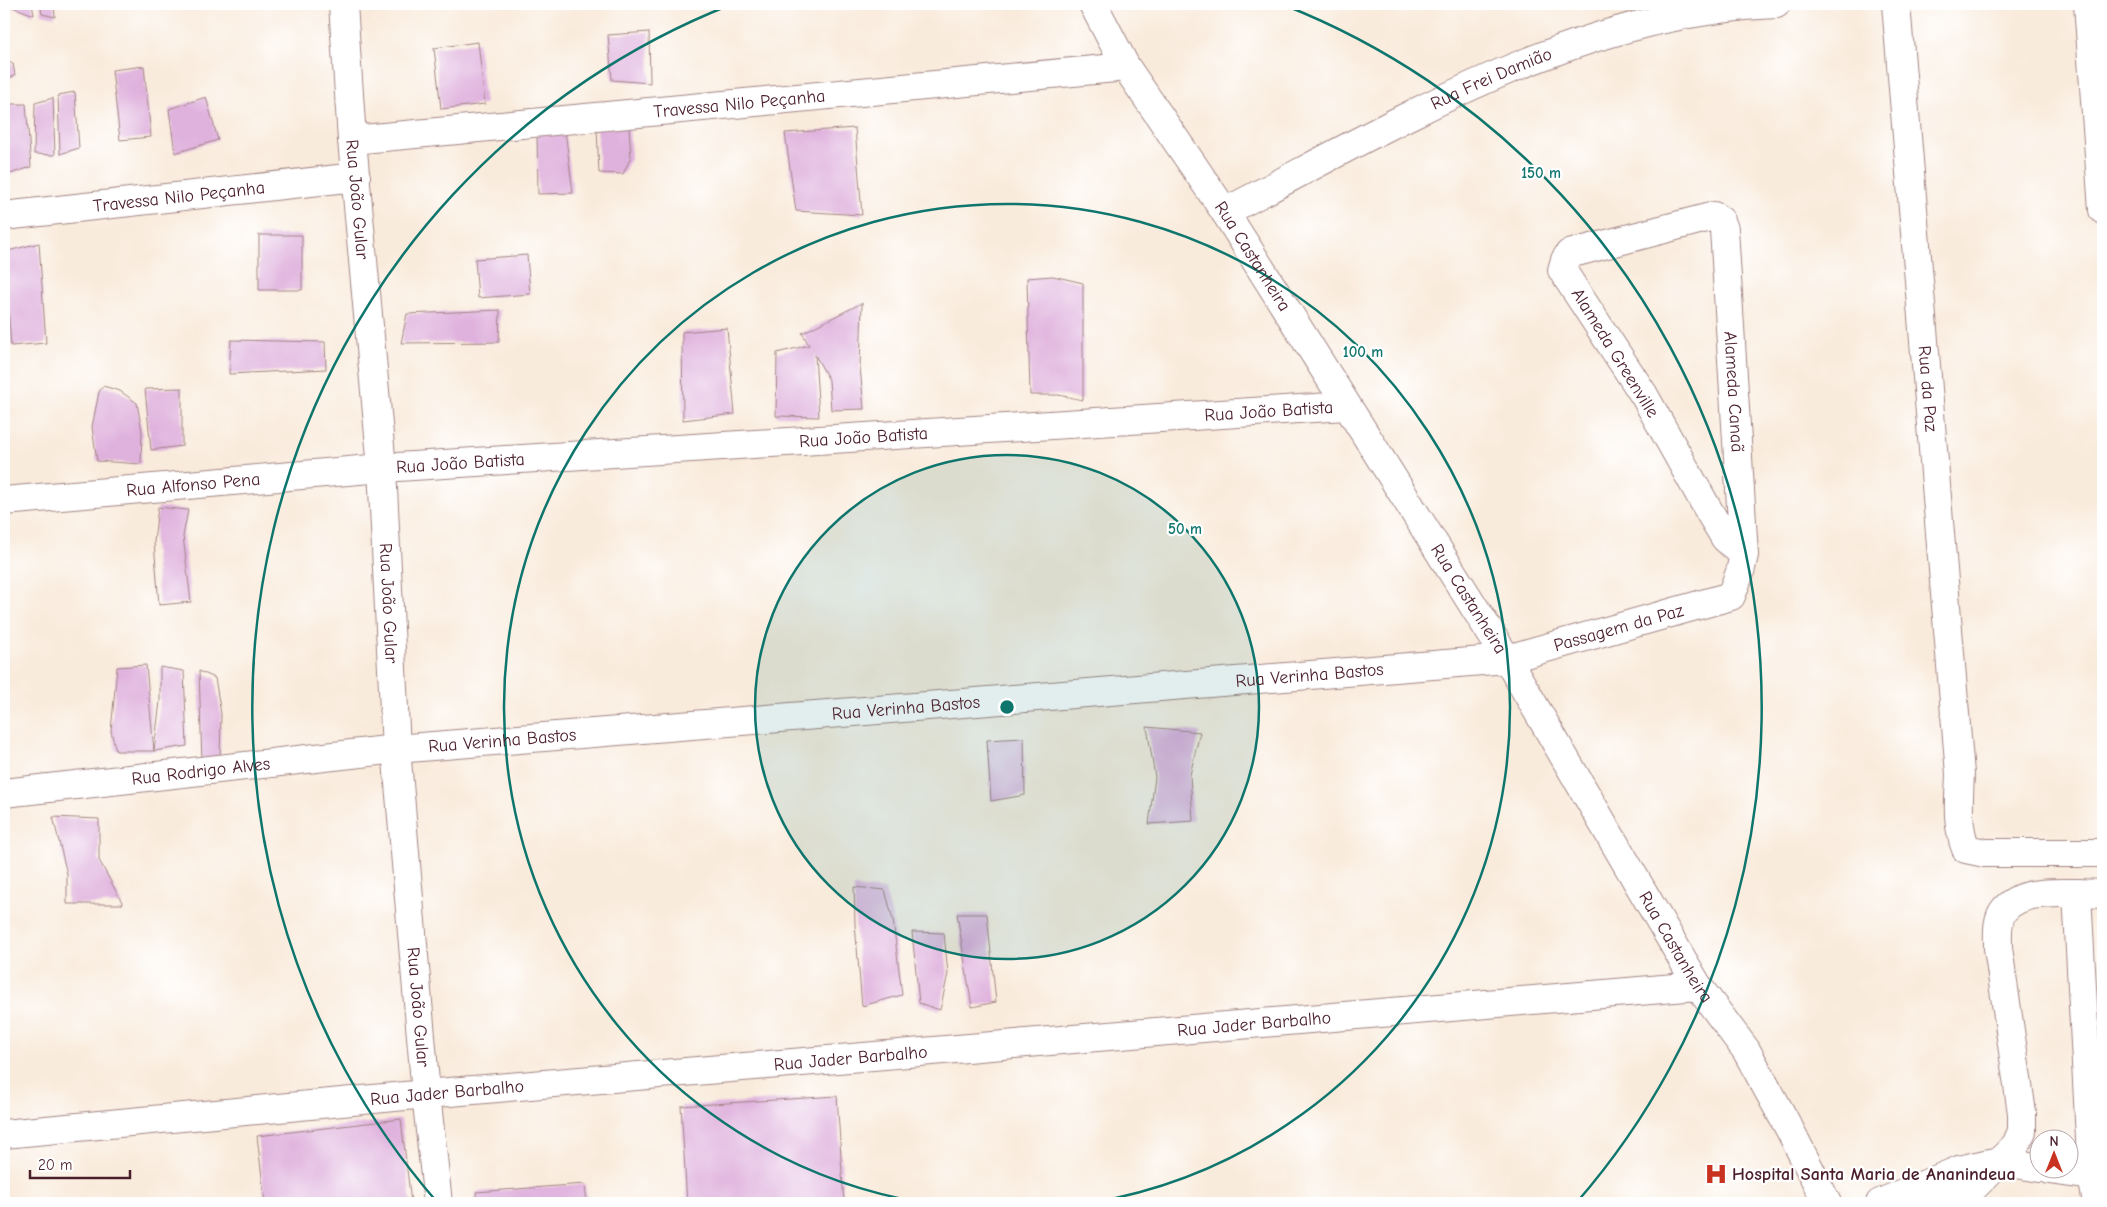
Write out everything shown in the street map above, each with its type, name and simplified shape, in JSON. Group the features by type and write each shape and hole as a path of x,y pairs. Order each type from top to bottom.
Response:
{"street":[{"name":"Rua João Gular","path":"343,4 352,140 382,468 396,749 426,1094 438,1203"},
{"name":"Rua Castanheira","path":"1093,4 1126,67 1225,212 1507,660 1698,986 1746,1050 1827,1203"},
{"name":"Rua Frei Damião","path":"1225,212 1468,86 1557,50 1655,21 1739,5 1776,4"},
{"name":"Rua da Paz","path":"1896,4 1960,774 1958,817 1960,834 1966,849 1985,853 2103,853"},
{"path":"2088,4 2103,210"},
{"name":"Travessa Nilo Peçanha","path":"352,140 1126,67"},
{"name":"Travessa Nilo Peçanha","path":"4,216 356,177"},
{"name":"Alameda Greenville","path":"1724,229 1721,220 1714,216 1569,254 1562,270 1644,395 1725,538 1744,555"},
{"name":"Alameda Canaã","path":"1724,229 1744,555"},
{"name":"Rua João Batista","path":"382,468 1346,406"},
{"name":"Rua Alfonso Pena","path":"4,501 382,468"},
{"name":"Passagem da Paz","path":"1507,660 1732,596 1744,555"},
{"name":"Rua Verinha Bastos","path":"396,749 1507,660"},
{"name":"Rua Rodrigo Alves","path":"4,793 396,749"},
{"path":"1939,1203 1970,1190 2016,1145 2022,1131 2022,1113 1998,948 1998,928 2003,911 2020,899 2042,894 2090,893 2092,1176 2097,1203"},
{"name":"Rua Jader Barbalho","path":"4,1134 426,1094 1698,986"},
{"path":"1880,1203 1959,1170 1999,1161 2030,1166"},
{"path":"2080,1174 2092,1176"}],"building":[{"path":"10,4 32,4 34,15 10,6"},
{"path":"40,4 54,4 55,17 42,14"},
{"path":"649,32 650,83 612,80 608,35"},
{"path":"478,42 485,104 441,109 434,48"},
{"path":"4,59 13,64 15,75 10,78 4,78"},
{"path":"144,66 151,137 120,140 112,70"},
{"path":"75,92 79,148 60,154 58,95"},
{"path":"206,97 218,140 175,153 169,109"},
{"path":"53,98 55,155 34,154 35,103"},
{"path":"4,104 26,104 31,167 4,176"},
{"path":"629,127 631,157 623,174 599,173 597,128"},
{"path":"855,128 862,215 796,211 785,133"},
{"path":"565,130 573,193 538,194 537,133"},
{"path":"259,235 302,235 302,290 259,290"},
{"path":"39,243 46,343 11,346 4,252"},
{"path":"527,255 530,294 478,298 475,259"},
{"path":"1053,276 1083,283 1083,400 1058,395 1030,395 1027,278"},
{"path":"862,303 860,367 864,409 831,410 829,380 815,355 819,417 776,416 777,353 809,345 802,333"},
{"path":"500,310 499,342 401,343 407,314"},
{"path":"727,328 735,414 683,420 682,332"},
{"path":"231,340 325,342 326,369 229,374"},
{"path":"103,386 120,391 137,403 142,431 141,464 97,461 92,427 99,392"},
{"path":"182,388 182,446 151,450 145,389"},
{"path":"158,507 188,510 183,536 191,602 159,605 154,542"},
{"path":"146,665 154,751 116,751 111,731 117,667"},
{"path":"160,667 184,671 187,746 154,751 160,701"},
{"path":"199,671 215,678 221,714 220,761 202,762"},
{"path":"1147,727 1200,732 1190,775 1193,821 1149,824 1155,777"},
{"path":"1024,738 1025,795 991,801 987,740"},
{"path":"53,817 99,819 99,860 123,904 67,904 67,874"},
{"path":"854,887 885,890 893,920 902,995 862,1006 855,924"},
{"path":"957,914 987,914 996,1002 972,1007"},
{"path":"912,932 944,933 948,974 940,1010 919,1003"},
{"path":"837,1096 844,1203 687,1203 681,1106"},
{"path":"401,1119 411,1203 265,1203 257,1136"},
{"path":"585,1184 587,1203 477,1203 476,1192"}],"place":[{"name":"Hospital Santa Maria de Ananindeua","path":"1716,1174"}]}
